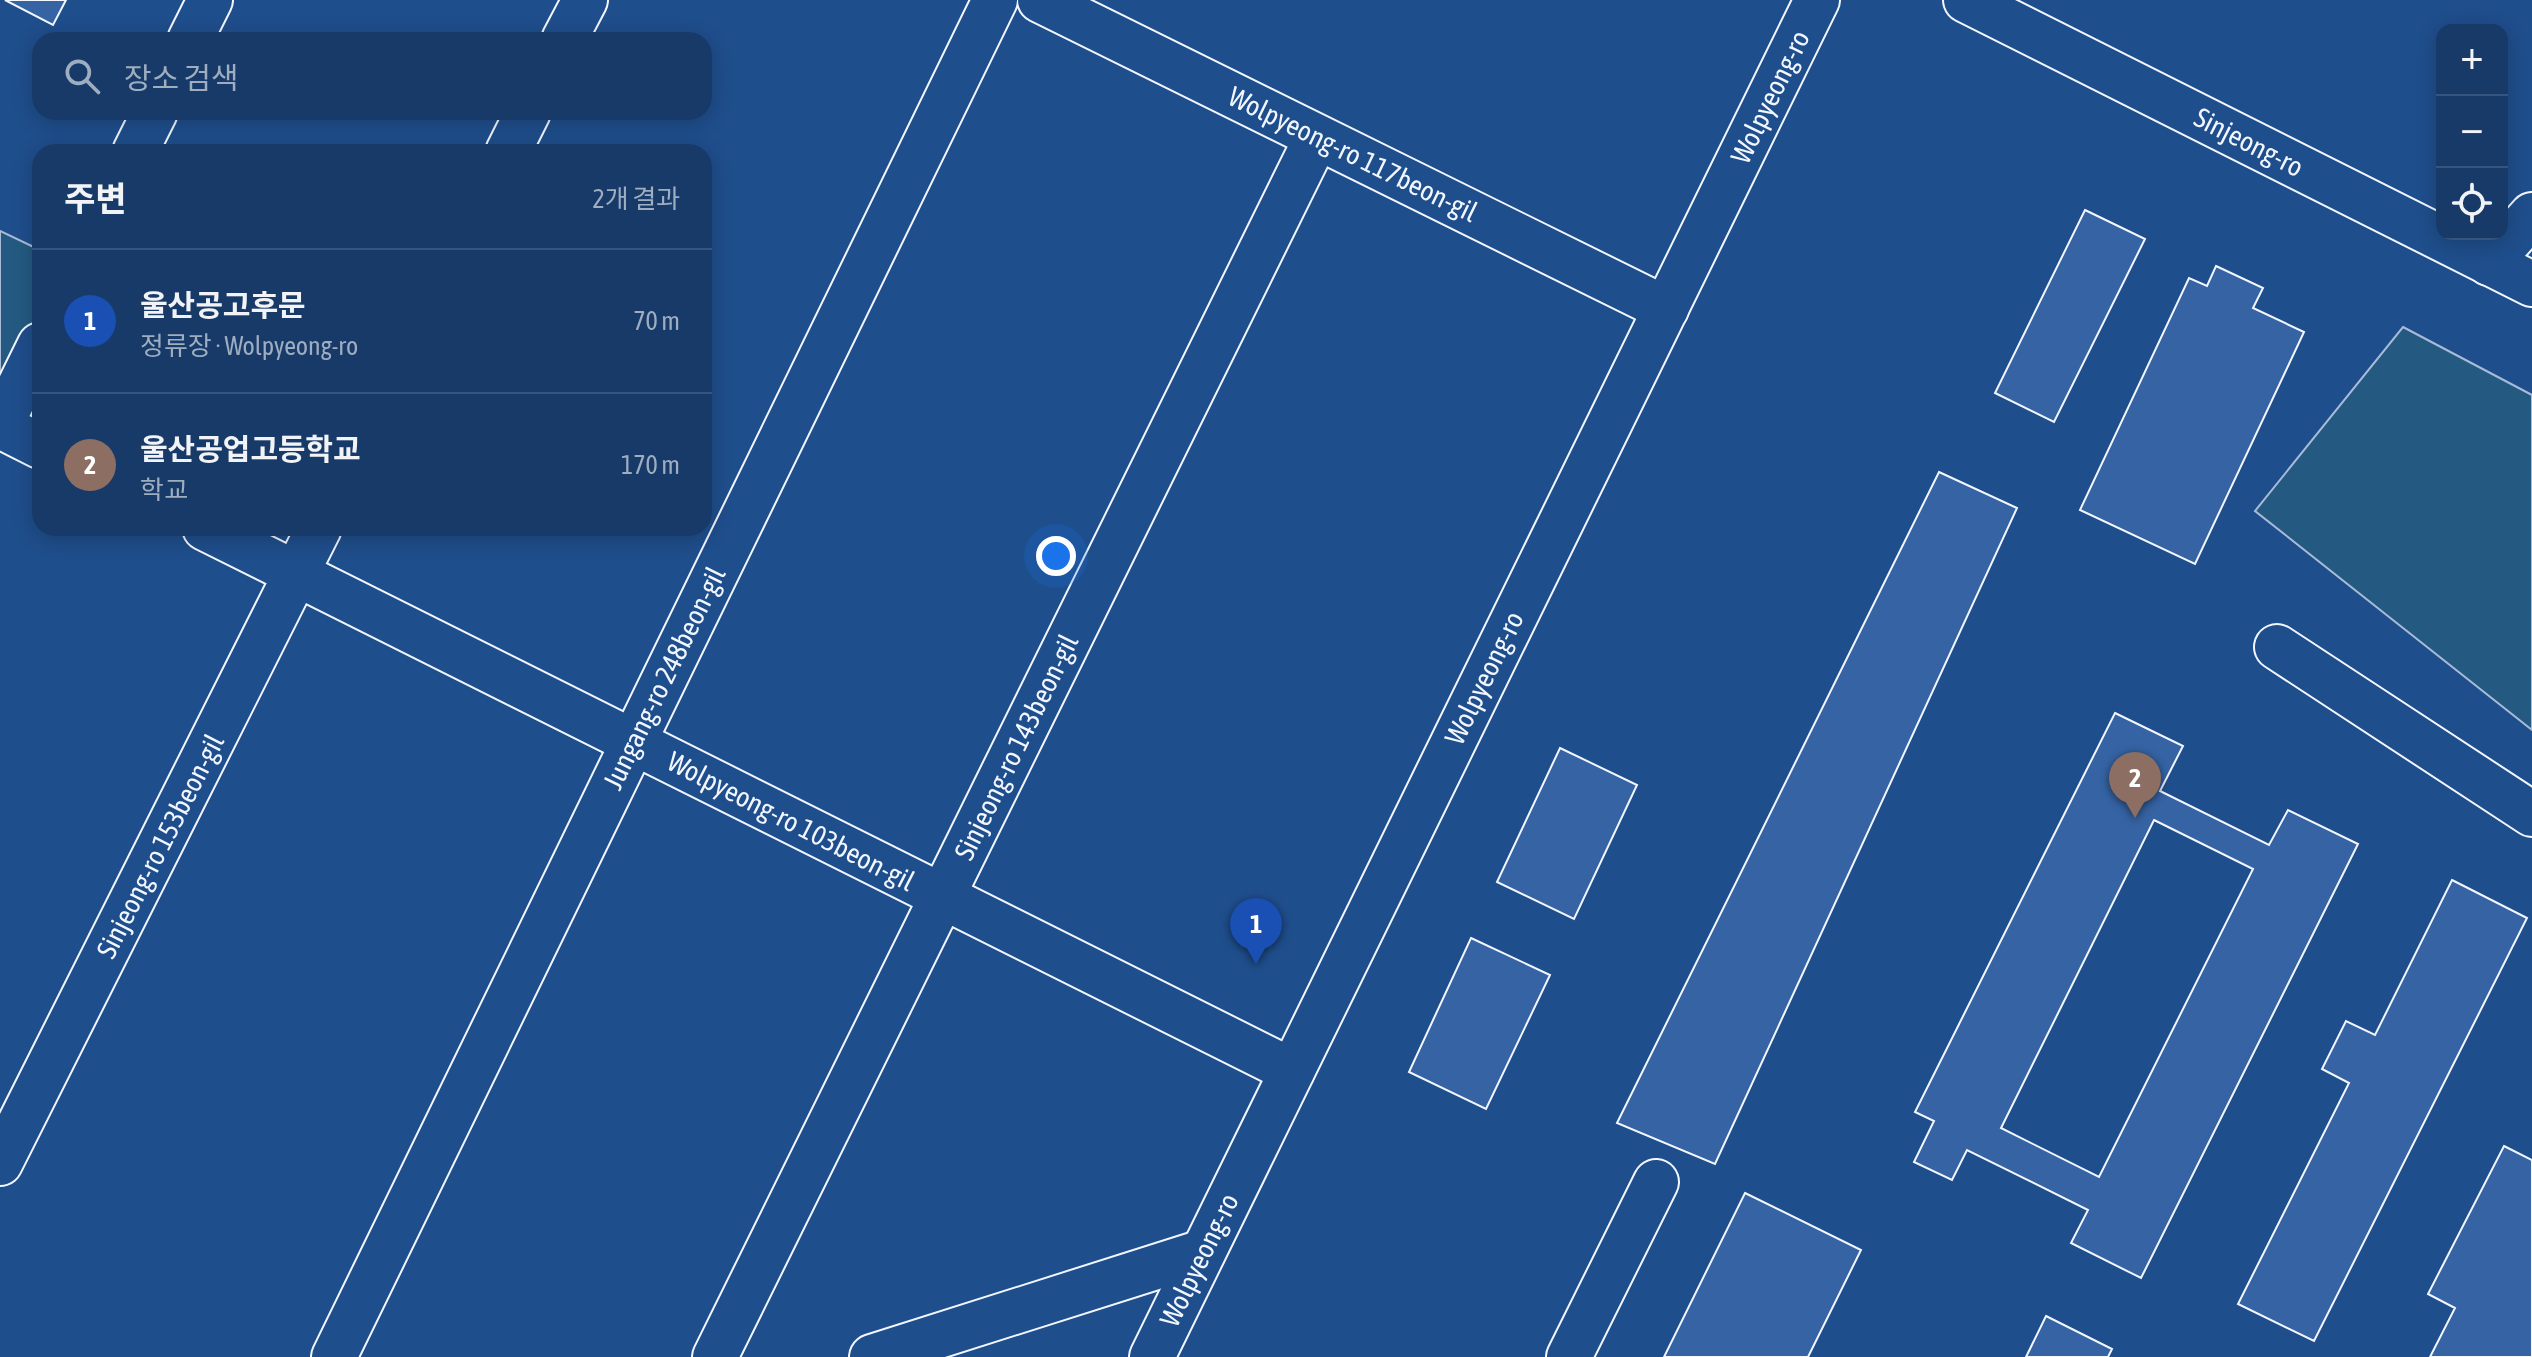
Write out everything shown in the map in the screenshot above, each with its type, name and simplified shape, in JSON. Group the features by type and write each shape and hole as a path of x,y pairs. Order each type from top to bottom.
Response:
{"street":[{"path":"194,32 210,0"},
{"path":"568,32 585,0"},
{"name":"Jungang-ro 248beon-gil","path":"334,1357 995,0"},
{"name":"Wolpyeong-ro 117beon-gil","path":"1040,0 1666,309"},
{"name":"Wolpyeong-ro","path":"1152,1357 1817,0"},
{"name":"Sinjeong-ro","path":"1966,0 2532,284"},
{"path":"139,144 151,120"},
{"path":"512,144 524,120"},
{"name":"Sinjeong-ro 143beon-gil","path":"715,1357 1317,137"},
{"path":"2489,263 2532,215"},
{"path":"32,361 0,426 32,442"},
{"name":"Wolpyeong-ro 103beon-gil","path":"221,536 1292,1071"},
{"name":"Sinjeong-ro 153beon-gil","path":"0,1163 315,536"},
{"path":"2277,647 2532,814"},
{"path":"1569,1357 1656,1182"},
{"path":"872,1357 1203,1252"}],"shaded area":[{"path":"0,231 32,246 32,336 0,402"},
{"path":"2403,327 2532,395 2532,730 2255,511"}],"building":[{"path":"5,0 66,0 53,25"},
{"path":"2085,210 2145,239 2054,422 1995,393"},
{"path":"2216,266 2263,288 2253,308 2304,332 2195,564 2080,510 2189,278 2207,286"},
{"path":"1939,472 2017,508 1715,1164 1617,1123"},
{"path":"2115,713 2183,746 2160,791 2269,845 2288,810 2358,844 2141,1278 2071,1243 2088,1210 1967,1150 1952,1180 1914,1162 1934,1121 1915,1112","holes":["2154,820 2253,869 2099,1177 2001,1128"]},
{"path":"1560,748 1637,785 1574,919 1497,882"},
{"path":"2452,880 2527,918 2314,1341 2238,1304 2349,1083 2322,1069 2346,1021 2375,1035"},
{"path":"1471,938 1550,975 1486,1109 1409,1072"},
{"path":"2504,1146 2532,1160 2532,1357 2430,1357 2455,1308 2428,1294"},
{"path":"1745,1193 1861,1250 1808,1357 1664,1357"},
{"path":"2046,1316 2112,1349 2108,1357 2026,1357"}],"place":[{"name":"울산공업고등학교","path":"2135,818"},
{"name":"울산공고후문","path":"1256,964"}]}
